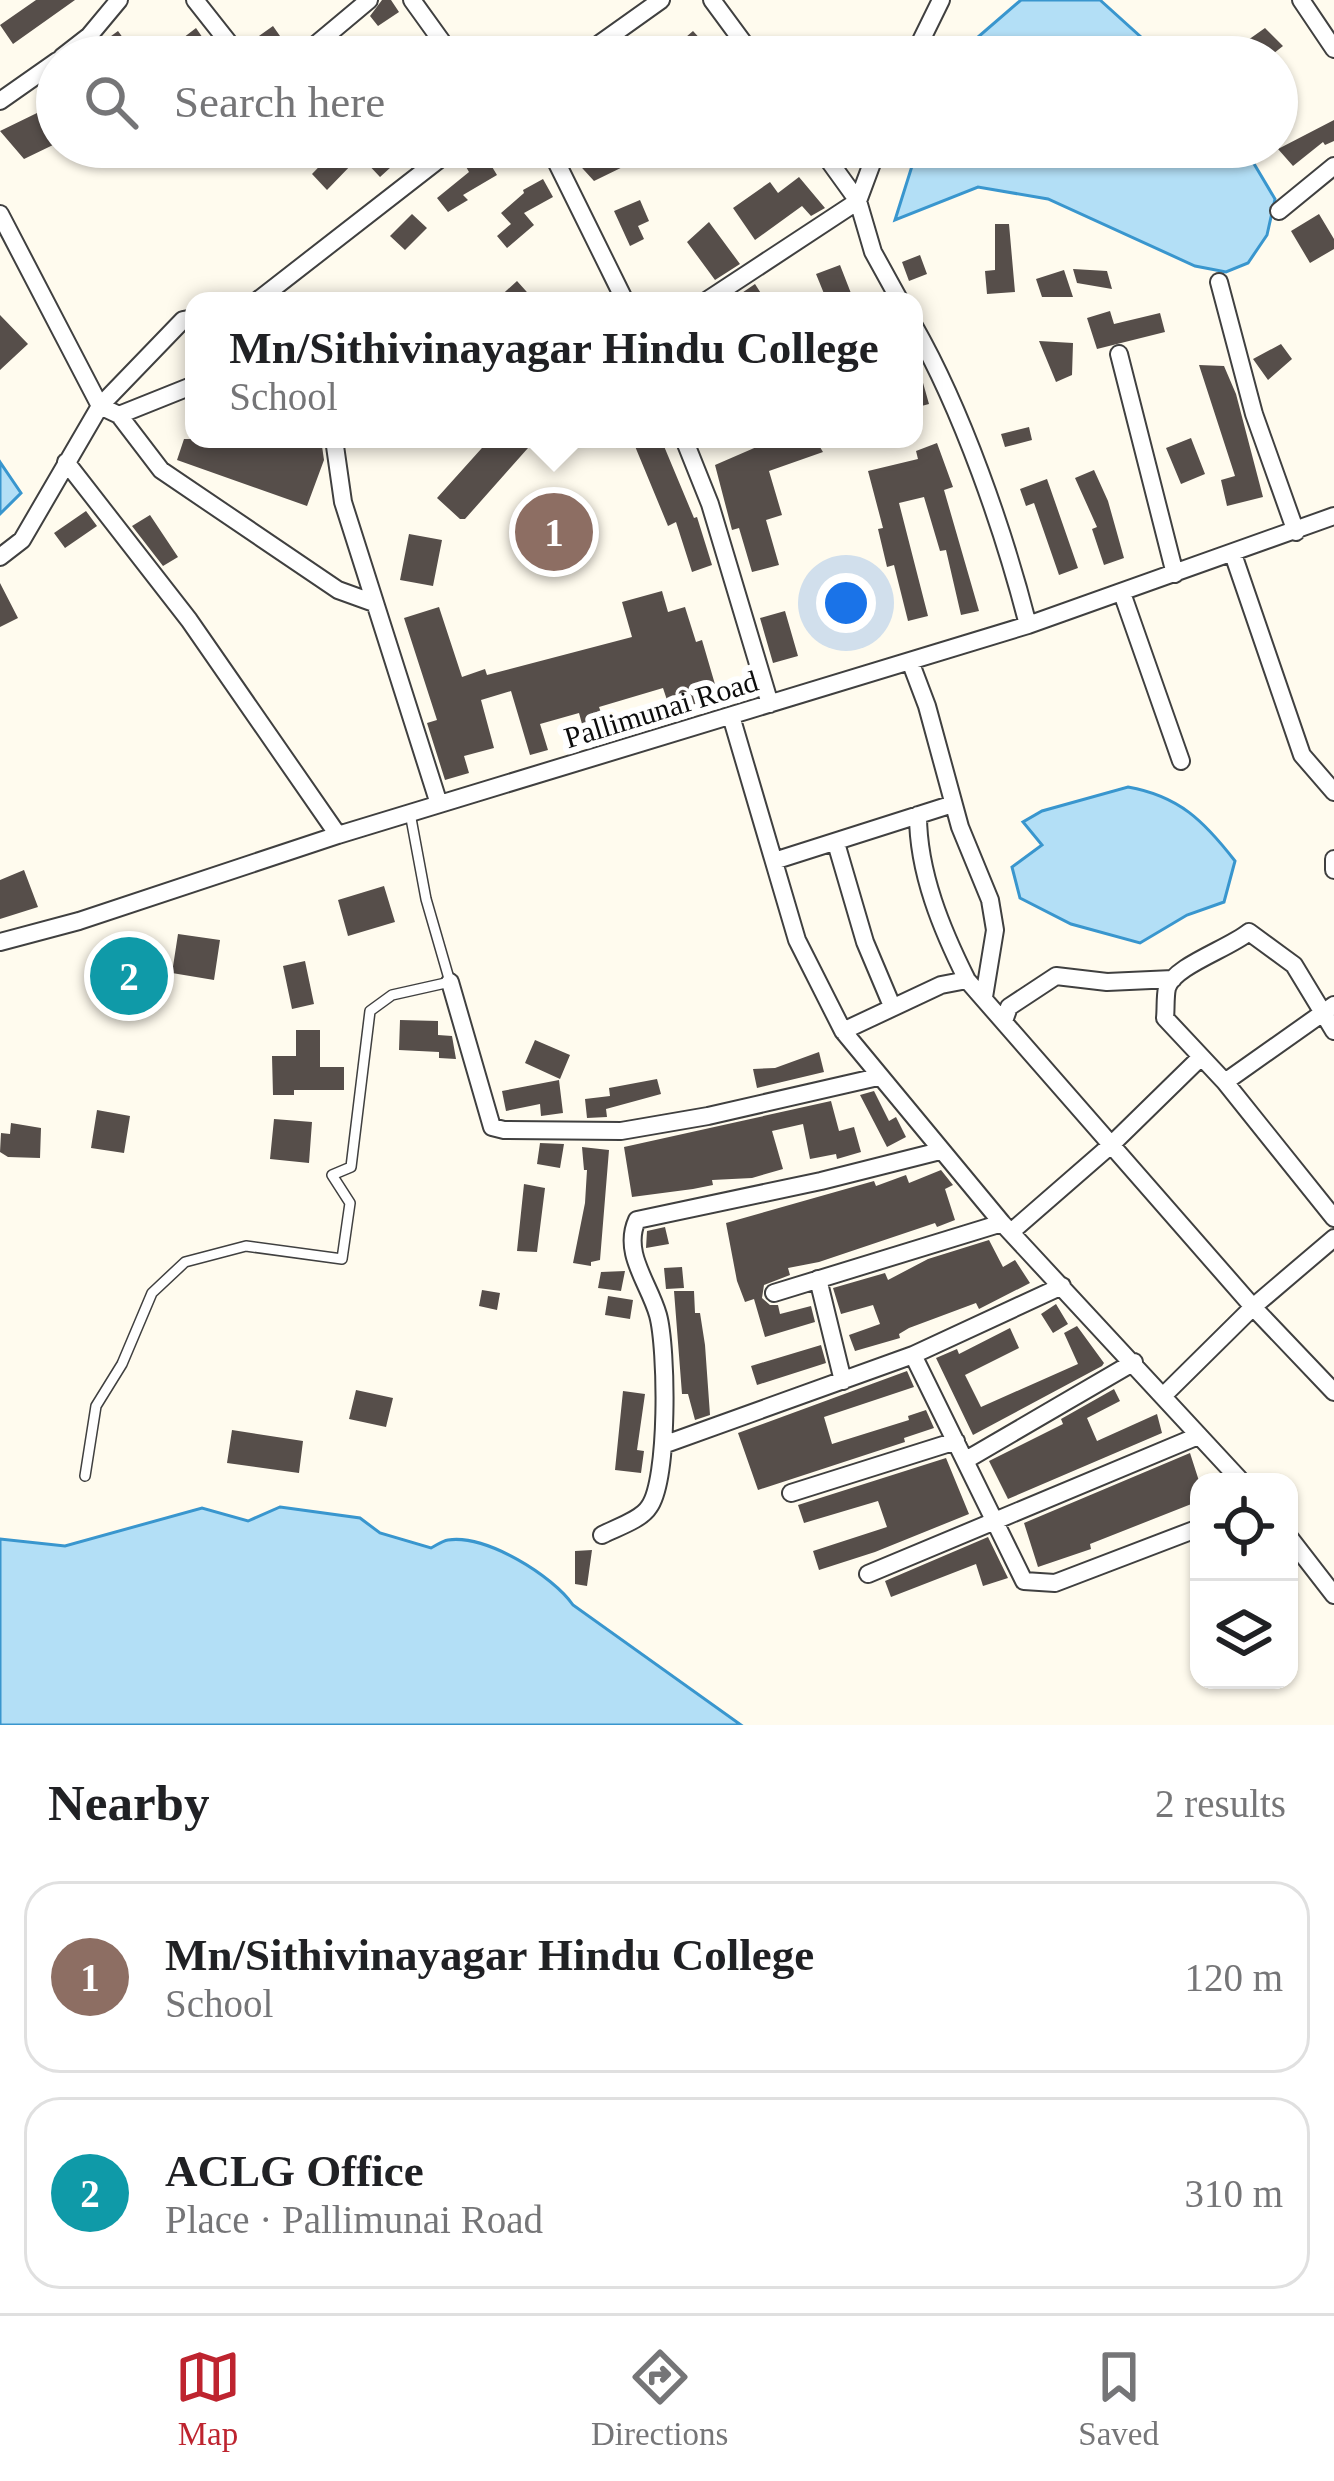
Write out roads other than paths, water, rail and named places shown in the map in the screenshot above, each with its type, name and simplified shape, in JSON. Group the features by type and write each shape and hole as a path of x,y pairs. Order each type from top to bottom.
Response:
{"street":[{"path":"89,36 119,0"},
{"path":"195,0 223,36"},
{"path":"326,36 369,0"},
{"path":"412,0 438,36"},
{"path":"610,36 661,0"},
{"path":"712,0 739,36"},
{"path":"923,36 941,0"},
{"path":"1301,0 1334,49"},
{"path":"0,101 36,76"},
{"path":"1279,211 1334,166"},
{"path":"269,292 428,168"},
{"path":"559,168 621,292"},
{"path":"834,168 858,201 872,252 895,292"},
{"path":"720,292 858,201 870,168"},
{"path":"0,214 100,406 119,415 160,470 338,590 374,603"},
{"path":"1219,282 1254,414 1296,532"},
{"path":"0,557 22,540 100,406 185,320"},
{"path":"923,344 947,392 1016,576 1028,626"},
{"path":"1119,354 1175,574"},
{"path":"119,415 185,389"},
{"path":"335,448 343,502 439,804"},
{"path":"688,448 710,504 770,704"},
{"path":"66,462 189,620 338,835"},
{"name":"Pallimunai Road","path":"0,942 1028,626 1334,516"},
{"path":"1233,554 1302,754 1334,792"},
{"path":"1122,593 1181,761"},
{"path":"910,661 960,827 990,900 995,930 984,997"},
{"path":"731,716 797,940 843,1031 1006,1228 1233,1473"},
{"path":"774,861 953,805"},
{"path":"918,815 938,922 967,980 1253,1307 1334,1392"},
{"path":"836,843 866,942 892,1006"},
{"path":"1334,859 1334,870"},
{"path":"1334,1031 1327,1009 1294,965 1243,937 1197,961 1167,986 1166,1018 1225,1082 1334,1218"},
{"path":"1004,1021 1009,1007 1056,976 1107,982 1175,976"},
{"path":"843,1031 941,985 967,980"},
{"path":"450,982 492,1127 504,1130 621,1131 878,1077"},
{"path":"1225,1082 1327,1009"},
{"path":"774,1293 1006,1228 1111,1145 1201,1057"},
{"path":"602,1535 648,1510 658,1485 663,1445 659,1318 630,1235 637,1220 940,1150"},
{"path":"1164,1394 1253,1307 1334,1238"},
{"path":"818,1279 843,1381"},
{"path":"663,1445 913,1355 1062,1286"},
{"path":"913,1355 1024,1581 1054,1583 1190,1531"},
{"path":"966,1460 1134,1362"},
{"path":"868,1574 1198,1436"},
{"path":"791,1493 956,1441"},
{"path":"1298,1549 1334,1595"}],"lane":[{"path":"85,1476 95,1406 122,1364 152,1293 185,1262 246,1246 343,1259 350,1203 332,1175 351,1167 370,1011 392,994 450,982 426,899 410,813"}],"water":[{"path":"1021,0 1100,0 1140,36 979,36"},
{"path":"911,168 1257,168 1275,199 1267,235 1248,263 1226,272 1195,266 1048,199 978,187 895,220"},
{"path":"0,462 21,493 0,514"},
{"path":"1128,787 1162,797 1189,812 1235,861 1224,902 1187,915 1140,943 1071,924 1020,898 1012,867 1042,845 1023,822 1042,811"},
{"path":"280,1507 360,1518 380,1533 431,1548 463,1540 499,1550 535,1570 573,1605 741,1725 0,1725 0,1539 65,1546 202,1508 248,1521"}],"place":[{"name":"Mn/Sithivinayagar Hindu College","path":"554,532"},
{"name":"ACLG Office","path":"129,976"}]}
